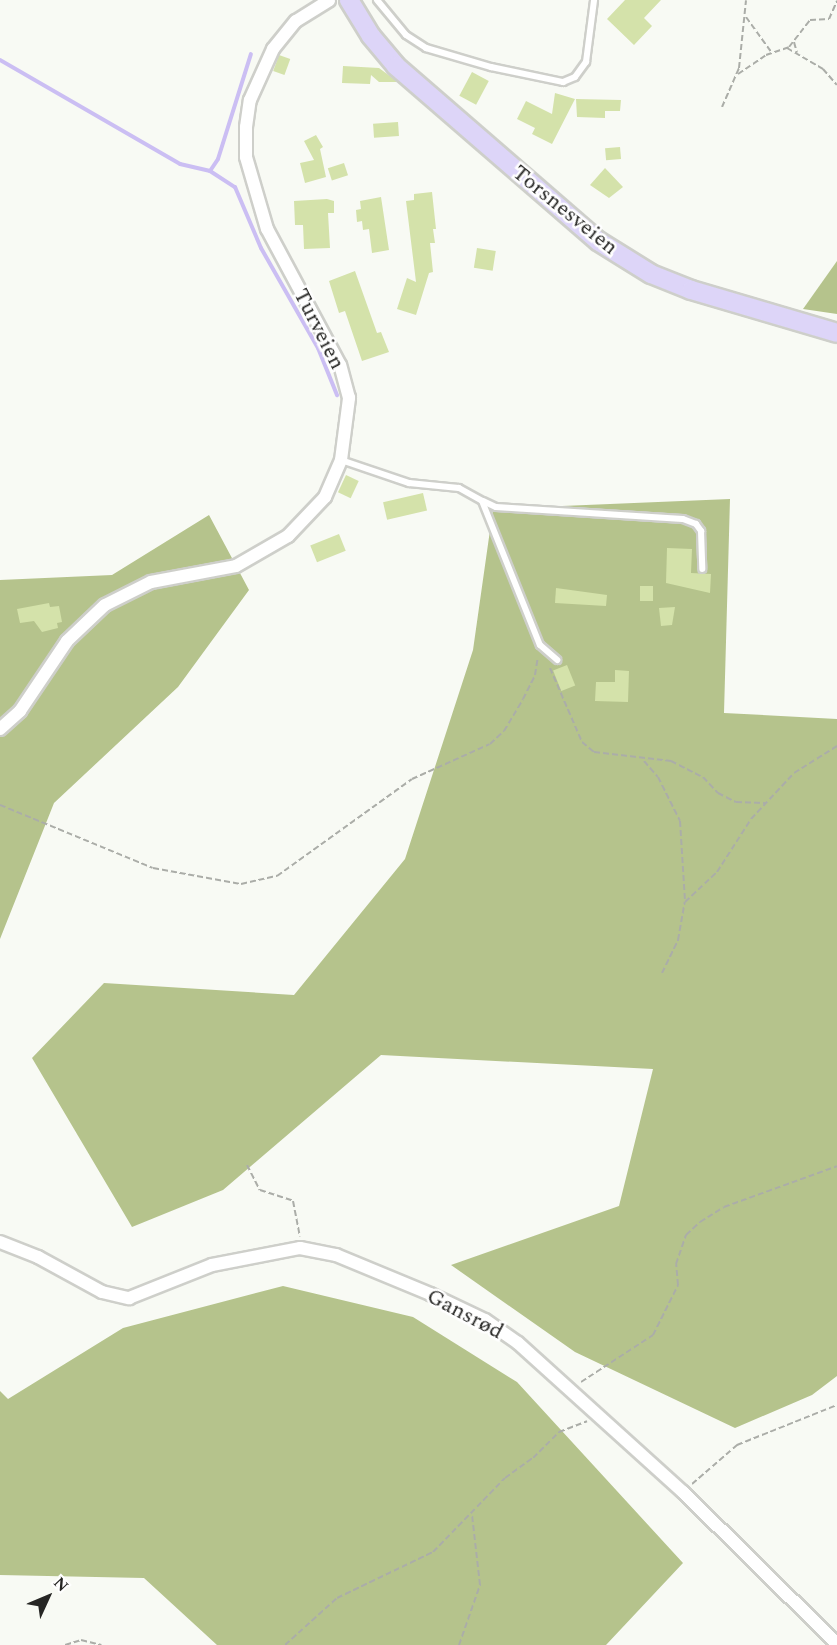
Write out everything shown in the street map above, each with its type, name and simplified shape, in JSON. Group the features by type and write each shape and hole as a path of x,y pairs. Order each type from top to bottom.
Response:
{"main road":[{"name":"Torsnesveien","path":"349,0 396,66 598,241 651,274 681,286 837,333"}],"street":[{"name":"Turveien","path":"0,729 20,711 67,641 105,605 151,582 236,566 288,536 325,497 341,460 349,398 340,365 267,229 246,157 250,100 260,74 296,21 329,0"},
{"name":"Gansrød","path":"0,1242 38,1257 102,1292 129,1298 212,1265 300,1248 336,1255 485,1320 518,1342 683,1492 837,1644"}],"lane":[{"path":"377,0 406,35 426,48 481,65 563,82 575,77 586,62 594,0"},
{"path":"341,460 409,483 459,488 496,507 683,519 696,524 701,531 702,569"},
{"path":"482,501 540,645 557,660"}],"path":[{"path":"722,107 738,74 740,36 746,17 746,0"},
{"path":"738,74 772,53 787,48 810,20 831,17 837,1"},
{"path":"746,17 772,53"},
{"path":"794,42 797,53"},
{"path":"787,48 823,69 837,85"},
{"path":"540,645 582,742 594,752 644,760 671,761 686,767 736,802 766,803"},
{"path":"0,805 153,868 241,884 278,876 412,779 490,744 504,731 523,699 535,675 540,645"},
{"path":"685,902 717,872 766,803 794,773 837,746"},
{"path":"644,760 658,777 680,821 685,902 678,940 662,974"},
{"path":"247,1165 260,1190 293,1202 300,1248"},
{"path":"572,1390 594,1371 653,1335 678,1285 676,1264 686,1235 700,1222 724,1207 837,1166"},
{"path":"683,1492 737,1445 837,1405"},
{"path":"285,1645 337,1598 433,1552 472,1515 505,1478 533,1458 559,1432 598,1417"},
{"path":"459,1645 480,1585 472,1515"},
{"path":"65,1645 81,1640 101,1645"}],"green space":[{"path":"837,261 837,314 803,309"},
{"path":"730,499 724,713 837,719 837,1376 812,1395 735,1428 575,1352 451,1265 619,1206 653,1069 381,1055 223,1190 132,1227 32,1058 104,983 294,995 405,859 473,650 493,509"},
{"path":"209,515 249,590 178,687 54,803 0,939 0,580 112,575"},
{"path":"283,1286 413,1317 517,1382 683,1563 606,1645 217,1645 144,1578 0,1575 0,1391 8,1399 123,1328"}],"building":[{"path":"625,0 661,0 644,18 652,26 634,45 607,19"},
{"path":"279,55 290,59 284,75 273,71"},
{"path":"343,66 379,68 398,82 379,82 371,75 370,84 342,83"},
{"path":"472,72 489,81 476,105 459,96"},
{"path":"555,93 575,99 552,144 532,134 535,128 517,119 526,101 552,114"},
{"path":"576,99 621,100 620,111 605,111 605,118 577,117"},
{"path":"398,122 399,136 374,138 373,124"},
{"path":"316,135 323,147 320,149 326,177 305,183 300,163 314,160 304,141"},
{"path":"620,147 621,159 606,160 605,148"},
{"path":"344,163 348,175 332,181 328,168"},
{"path":"605,168 623,187 609,198 590,185"},
{"path":"432,192 436,229 433,229 435,243 430,243 433,272 429,273 416,315 397,309 407,278 416,282 406,201 414,200 414,194"},
{"path":"381,197 389,250 372,253 369,229 363,230 362,221 357,222 356,210 361,209 360,201"},
{"path":"327,199 334,201 334,213 328,213 330,248 304,249 303,225 295,225 294,201"},
{"path":"477,248 496,251 493,271 474,268"},
{"path":"355,271 377,333 381,332 389,352 362,361 345,311 339,313 329,281"},
{"path":"346,475 359,481 351,498 338,492"},
{"path":"423,493 427,511 387,520 383,502"},
{"path":"339,534 346,551 317,562 310,546"},
{"path":"667,548 692,549 691,573 711,574 710,593 666,583"},
{"path":"640,586 653,586 653,601 640,601"},
{"path":"556,588 607,595 606,606 555,603"},
{"path":"49,603 50,607 59,606 62,622 57,623 58,628 42,632 34,621 20,623 17,609"},
{"path":"675,607 672,625 661,626 659,608"},
{"path":"567,665 575,685 561,691 553,671"},
{"path":"615,670 629,671 628,702 595,701 596,682 615,682"}],"waterway":[{"path":"210,171 218,159 251,54"},
{"path":"0,60 180,164 210,171 235,187 261,248 318,348 337,395"}]}
